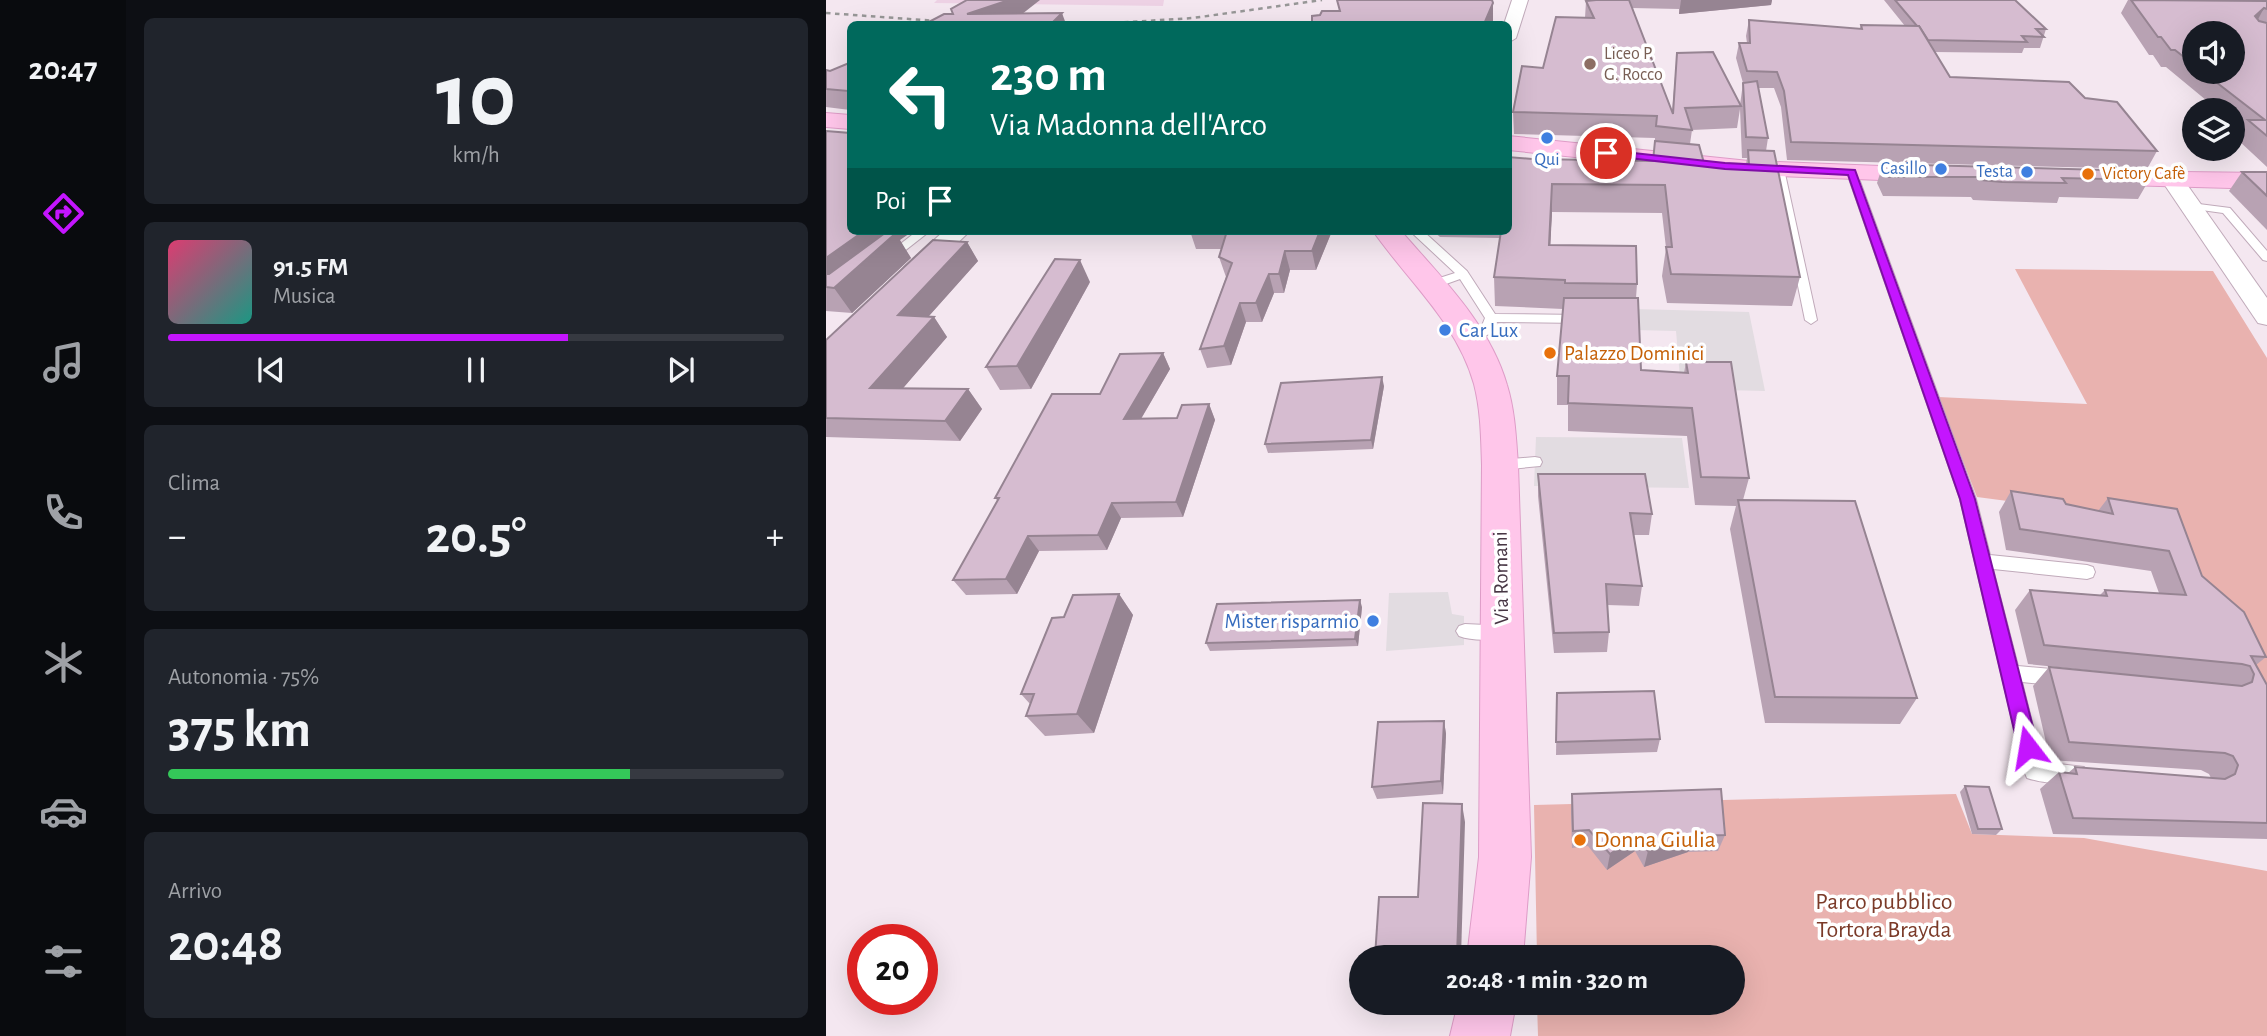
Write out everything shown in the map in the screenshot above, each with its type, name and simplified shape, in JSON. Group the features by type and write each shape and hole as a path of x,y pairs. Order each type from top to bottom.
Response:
{"main road":[{"path":"826,120 847,122"},
{"path":"1512,143 1779,169 1957,176"},
{"path":"2078,179 2267,181"},
{"name":"Via Romani","path":"1392,235 1447,280 1480,328 1485,368 1496,409 1517,464 1483,631 1505,857 1495,945"},
{"path":"1480,1036 1484,1015"}],"street":[{"path":"1512,25 1520,0"},
{"path":"2173,181 2260,297 2267,317"},
{"path":"892,292 954,235"}],"lane":[{"path":"1779,169 1811,320"},
{"path":"1852,173 1968,499 2034,771 2090,775"},
{"path":"2191,206 2226,210 2267,258"},
{"path":"883,262 919,235"},
{"path":"1419,235 1447,280"},
{"path":"1480,328 1595,319"},
{"path":"1983,561 2087,572"},
{"path":"2010,673 2075,680"}],"shaded area":[{"path":"937,0 1164,0 1163,6 934,3"},
{"path":"1634,309 1749,312 1765,391 1681,389 1676,331 1635,330"},
{"path":"1536,437 1682,438 1689,488 1534,486"},
{"path":"1448,592 1452,614 1464,616 1464,645 1386,651 1389,593"}],"green space":[{"path":"2015,269 2213,271 2267,358 2267,718 2159,521 1977,497 1938,397 2087,404"},
{"name":"Parco pubblico Tortora Brayda","path":"1956,794 1972,834 2084,838 2267,871 2267,1036 1538,1036 1537,1015 1745,1015 1745,945 1537,945 1534,805"}],"building":[{"path":"967,0 1009,0 967,14 1062,13 1054,21 931,21 944,14 953,14 951,9"},
{"path":"1337,0 1492,0 1485,21 1312,21 1312,16 1320,15 1322,11 1340,11"},
{"path":"1629,0 1673,114 1677,53 1713,52 1741,106 1685,108 1692,130 1656,126 1657,116 1513,112 1522,66 1543,68 1556,17 1594,18 1586,1"},
{"path":"1895,0 2015,0 2046,29 2036,29 2044,37 2022,36 2027,42 1928,40"},
{"path":"2131,0 2267,1 2267,9 2264,8 2255,16 2259,21 2267,23 2267,136 2248,120 2265,120 2245,105 2245,98 2237,98 2218,84 2245,84 2245,21 2182,21 2182,56 2171,50 2161,37 2158,37"},
{"path":"1749,20 1862,29 1861,25 1919,26 1950,77 2069,82 2085,98 2117,102 2157,151 1791,142 1784,91 1777,72 1747,71 1739,43 1750,43"},
{"path":"847,64 847,91 826,89 826,70"},
{"path":"1757,81 1768,138 1746,137 1743,83"},
{"path":"826,131 847,133 847,235 858,235 826,258"},
{"path":"1655,141 1699,145 1704,163 1749,164 1748,150 1774,151 1800,277 1671,274 1666,247 1672,247 1665,185 1552,184 1549,245 1636,246 1637,284 1565,283 1565,280 1494,277 1500,235 1512,235 1512,157 1653,161"},
{"path":"1883,164 2141,171 2149,180 2062,178 2066,183 2002,182 1981,180 1979,177 1889,177"},
{"path":"2242,172 2267,172 2267,196"},
{"path":"882,235 894,235 834,288 826,287 826,274"},
{"path":"1226,235 1318,235 1312,251 1285,251 1279,274 1269,274 1256,303 1240,303 1224,346 1200,349 1232,263 1219,257"},
{"path":"933,240 967,242 898,315 934,317 870,388 968,389 945,421 826,418 826,340"},
{"path":"1055,259 1080,260 1017,366 986,367"},
{"path":"1564,298 1638,298 1641,370 1688,373 1686,362 1731,362 1749,478 1701,477 1692,408 1568,403 1569,376 1557,376"},
{"path":"1163,353 1124,419 1177,418 1182,405 1209,404 1176,502 1112,503 1098,535 1028,536 1006,579 953,580 1052,394 1100,394 1120,354"},
{"path":"1382,377 1371,440 1265,444 1281,383"},
{"path":"1538,474 1645,474 1652,514 1630,513 1642,586 1606,584 1609,632 1554,633"},
{"path":"2011,491 2063,499 2066,504 2113,514 2108,498 2177,509 2202,576 2244,612 2266,657 2251,656 2267,685 2267,823 2073,818 2059,772 2077,774 2075,767 2225,779 2235,774 2238,765 2233,756 2225,753 2069,742 2049,667 2242,686 2252,682 2254,674 2250,666 2242,664 2044,645 2030,590 2107,596 2105,590 2186,595 2169,551 2020,529"},
{"path":"1738,500 1855,501 1917,698 1775,697"},
{"path":"1119,594 1077,714 1026,716 1034,694 1021,694 1052,618 1064,617 1073,595"},
{"path":"1360,600 1355,639 1206,643 1217,604"},
{"path":"1654,691 1660,739 1556,742 1557,693"},
{"path":"1444,721 1441,781 1372,787 1378,722"},
{"path":"1965,786 1989,787 2002,829 1978,829"},
{"path":"1721,789 1725,835 1694,836 1648,851 1638,835 1610,854 1589,830 1573,831 1572,794"},
{"path":"1423,803 1462,804 1457,945 1376,945 1379,897 1418,897"}],"railway":[{"path":"1145,21 1193,18 1322,0"},
{"path":"826,13 937,21"}],"place":[{"name":"Liceo P. G. Rocco","path":"1590,64"},
{"name":"Qui","path":"1547,138"},
{"name":"Casillo","path":"1941,169"},
{"name":"Testa","path":"2027,172"},
{"name":"Victory Cafè","path":"2088,174"},
{"name":"Car Lux","path":"1445,330"},
{"name":"Palazzo Dominici","path":"1550,353"},
{"name":"Mister risparmio","path":"1373,621"},
{"name":"Donna Giulia","path":"1580,840"}],"route":[{"path":"1606,153 1725,166 1852,173 1968,499 2028,747"}]}
